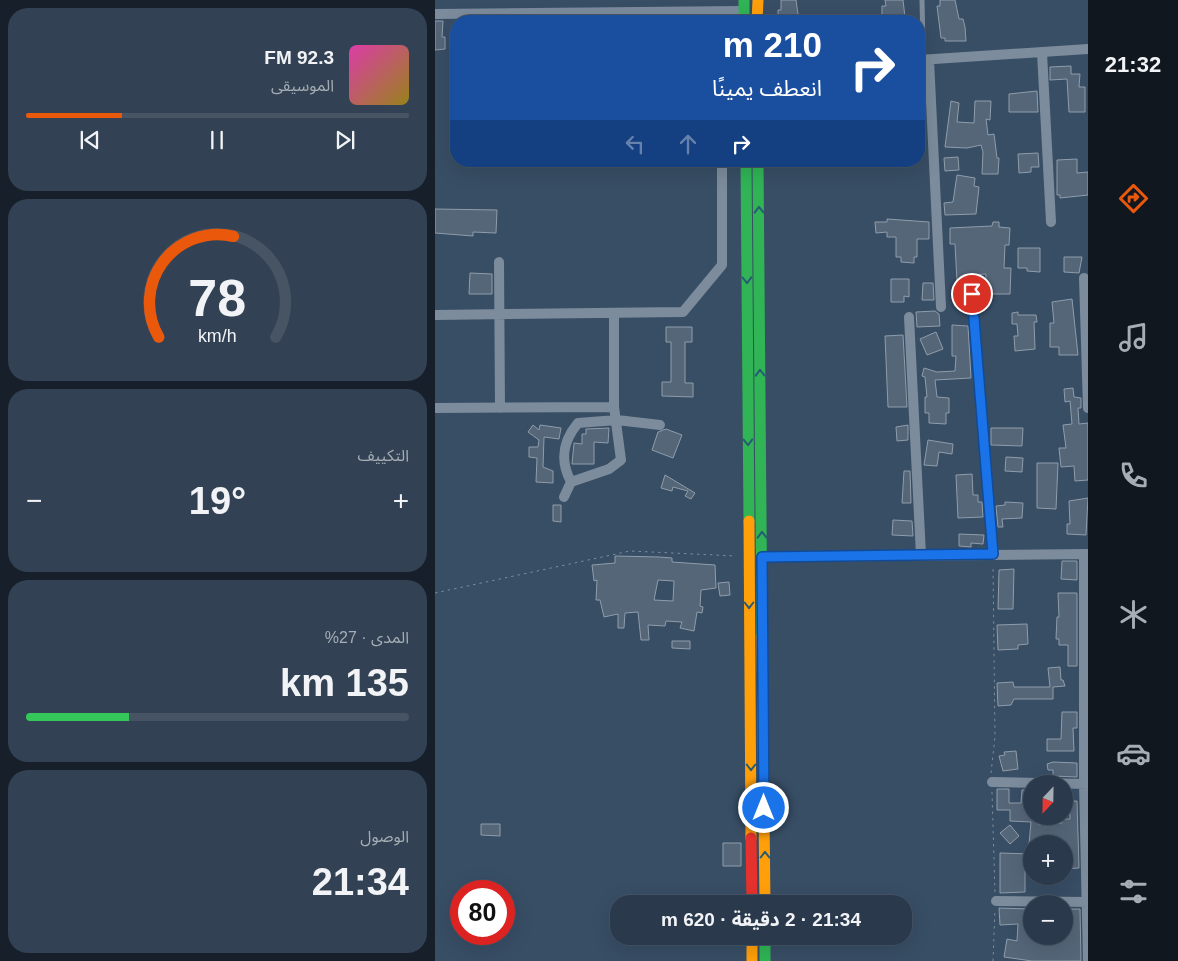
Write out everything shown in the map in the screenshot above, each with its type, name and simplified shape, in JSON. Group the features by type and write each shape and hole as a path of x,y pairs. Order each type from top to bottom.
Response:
{"highway":[{"path":"757,0 757,15"},
{"path":"746,167 751,895"},
{"path":"758,167 765,895"},
{"path":"752,945 752,961"},
{"path":"765,945 765,961"}],"street":[{"path":"715,15 721,11"},
{"path":"435,14 744,11"},
{"path":"925,60 1088,49"},
{"path":"1042,53 1051,222"},
{"path":"925,75 941,307"},
{"path":"435,315 683,312 722,265 722,167"},
{"path":"499,262 500,408"},
{"path":"1084,278 1088,408"},
{"path":"972,294 993,554"},
{"path":"564,497 571,482 609,469 621,460 614,407 614,313"},
{"path":"909,318 921,555"},
{"path":"435,408 614,407"},
{"path":"571,482 564,468 563,453 572,430 578,423 584,420 617,420 660,425"},
{"path":"762,557 993,554 1086,555 1088,961"},
{"path":"992,782 1086,784"},
{"path":"996,901 1088,902"}],"lane":[{"path":"921,0 922,15"}],"path":[{"path":"435,593 630,551 749,557"},
{"path":"993,554 995,736 991,765 996,901 993,961"}],"building":[{"path":"781,0 796,0 798,15 778,15 778,10 781,10"},
{"path":"885,0 903,0 905,15 882,15 882,6 886,6"},
{"path":"940,0 955,0 959,19 963,19 966,41 945,41 945,38 941,38 937,6 940,6"},
{"path":"435,21 443,21 442,37 445,37 445,49 435,50"},
{"path":"1071,66 1071,74 1080,74 1079,87 1085,87 1085,112 1069,112 1067,79 1050,80 1050,67"},
{"path":"1037,91 1038,112 1009,112 1009,94"},
{"path":"951,101 959,103 957,122 974,123 975,101 991,101 990,120 986,119 988,135 994,134 997,158 999,158 998,174 982,174 983,152 981,145 967,148 945,147"},
{"path":"1038,153 1039,167 1031,167 1031,172 1019,173 1018,154"},
{"path":"958,157 959,170 945,171 944,158"},
{"path":"1077,159 1077,173 1088,172 1088,195 1060,198 1060,195 1057,195 1057,160"},
{"path":"957,175 975,178 974,186 979,187 976,214 945,215 944,203 953,202"},
{"path":"435,209 497,210 496,233 473,232 473,236 435,233"},
{"path":"887,219 929,222 929,239 917,239 917,257 914,257 914,263 901,262 901,257 896,257 896,237 887,237 887,232 876,233 875,222 887,222"},
{"path":"993,222 999,222 999,227 1010,228 1009,245 1005,245 1004,268 1011,268 1010,294 985,294 986,274 968,275 966,300 958,300 955,244 950,244 950,228 992,226"},
{"path":"1018,248 1040,248 1040,272 1027,271 1027,268 1018,268"},
{"path":"1064,257 1082,257 1079,273 1064,272"},
{"path":"470,273 492,274 492,294 469,294"},
{"path":"891,279 909,279 909,297 904,296 904,302 891,302"},
{"path":"923,283 933,283 934,300 922,300"},
{"path":"1072,299 1078,355 1059,355 1059,347 1050,347 1050,323 1054,323 1052,302"},
{"path":"935,311 939,314 940,326 917,327 916,312"},
{"path":"1018,312 1018,315 1036,315 1037,322 1034,322 1035,349 1015,351 1014,336 1018,336 1017,324 1012,324 1012,313"},
{"path":"952,325 968,326 971,378 935,380 937,397 949,398 949,413 946,413 946,424 929,423 929,413 925,413 925,397 927,397 925,377 922,376 924,368 937,372 955,371 956,356 952,356"},
{"path":"666,327 692,327 692,342 685,342 685,383 693,383 693,397 662,396 662,382 671,382 671,342 666,342"},
{"path":"936,332 943,349 927,355 920,339"},
{"path":"903,335 907,407 888,407 885,336"},
{"path":"1073,388 1074,397 1081,398 1081,408 1078,408 1079,424 1088,423 1088,480 1075,481 1074,466 1061,467 1059,448 1066,448 1063,425 1072,424 1070,401 1065,402 1064,389"},
{"path":"533,425 539,430 540,425 561,428 559,439 544,437 543,467 553,471 553,483 536,482 537,458 529,457 529,447 538,447 539,440 528,432"},
{"path":"908,425 908,440 897,441 896,427"},
{"path":"609,428 608,443 594,442 594,464 572,464 574,443 582,444 582,434 586,434 586,429"},
{"path":"991,428 1023,428 1022,446 991,445"},
{"path":"666,429 682,435 673,458 652,450 658,432"},
{"path":"928,440 953,444 952,454 939,452 937,466 924,465"},
{"path":"1006,457 1023,458 1022,472 1005,471"},
{"path":"1037,463 1058,463 1056,509 1037,508"},
{"path":"904,471 910,471 911,503 902,503"},
{"path":"972,474 973,495 978,495 978,502 982,502 983,517 958,518 956,475"},
{"path":"665,475 695,493 691,499 685,496 688,491 673,487 672,491 661,488"},
{"path":"1088,498 1086,535 1067,534 1067,524 1070,524 1069,501"},
{"path":"1005,502 1023,503 1022,518 1002,519 1003,527 998,527 996,506 1005,505"},
{"path":"553,505 561,505 561,522 553,521"},
{"path":"893,520 912,521 913,536 892,535"},
{"path":"959,534 984,535 983,544 971,543 971,547 959,546"},
{"path":"615,556 672,558 672,562 715,565 716,588 701,590 700,606 703,607 702,613 697,612 694,631 680,628 682,622 666,621 665,626 648,625 649,640 641,640 638,612 625,613 624,628 618,628 618,614 604,617 600,600 596,600 597,580 594,581 592,565 615,563","holes":["658,580 674,581 673,601 654,600"]},
{"path":"1062,561 1077,561 1077,580 1061,579"},
{"path":"1014,569 1013,609 998,609 999,570"},
{"path":"729,582 730,595 720,596 718,583"},
{"path":"1058,593 1077,593 1077,666 1068,666 1068,645 1059,645 1059,639 1056,639 1057,617 1059,617"},
{"path":"1027,624 1028,644 1018,645 1018,649 998,650 997,625"},
{"path":"672,641 690,641 690,649 672,648"},
{"path":"1060,667 1061,680 1063,680 1065,686 1053,687 1053,699 1014,699 1011,705 998,706 997,683 1013,682 1014,687 1050,687 1048,668"},
{"path":"1062,712 1077,712 1077,728 1073,728 1074,751 1047,751 1047,739 1061,739"},
{"path":"1016,751 1018,769 1003,771 999,756 1005,755 1004,752"},
{"path":"1053,762 1077,763 1077,777 1073,777 1073,775 1053,775 1053,770 1048,770 1047,764"},
{"path":"997,789 1009,789 1009,803 1021,803 1023,790 1023,822 1010,821 1010,810 997,810"},
{"path":"1073,801 1077,801 1079,868 1073,868 1073,835 1030,835 1031,825 1073,825"},
{"path":"481,824 500,824 500,836 481,835"},
{"path":"1010,825 1019,836 1010,844 1000,833"},
{"path":"723,843 741,843 741,866 723,866"},
{"path":"1000,853 1023,854 1023,885 1025,885 1025,892 1000,893"},
{"path":"999,908 1023,909 1023,945 1073,945 1073,909 1080,909 1081,961 1032,961 1004,957 1007,939 1017,941 1018,924 1000,925"}],"traffic: fast":[{"path":"744,0 744,15"},
{"path":"746,167 749,521"},
{"path":"758,167 762,636"},
{"path":"765,945 765,961"}],"traffic: slow":[{"path":"757,15 758,0"},
{"path":"749,521 751,838"},
{"path":"762,636 765,895"},
{"path":"752,945 752,961"}],"traffic: jam":[{"path":"751,838 752,895"}],"route":[{"path":"764,808 762,557 993,554 972,294"}]}
